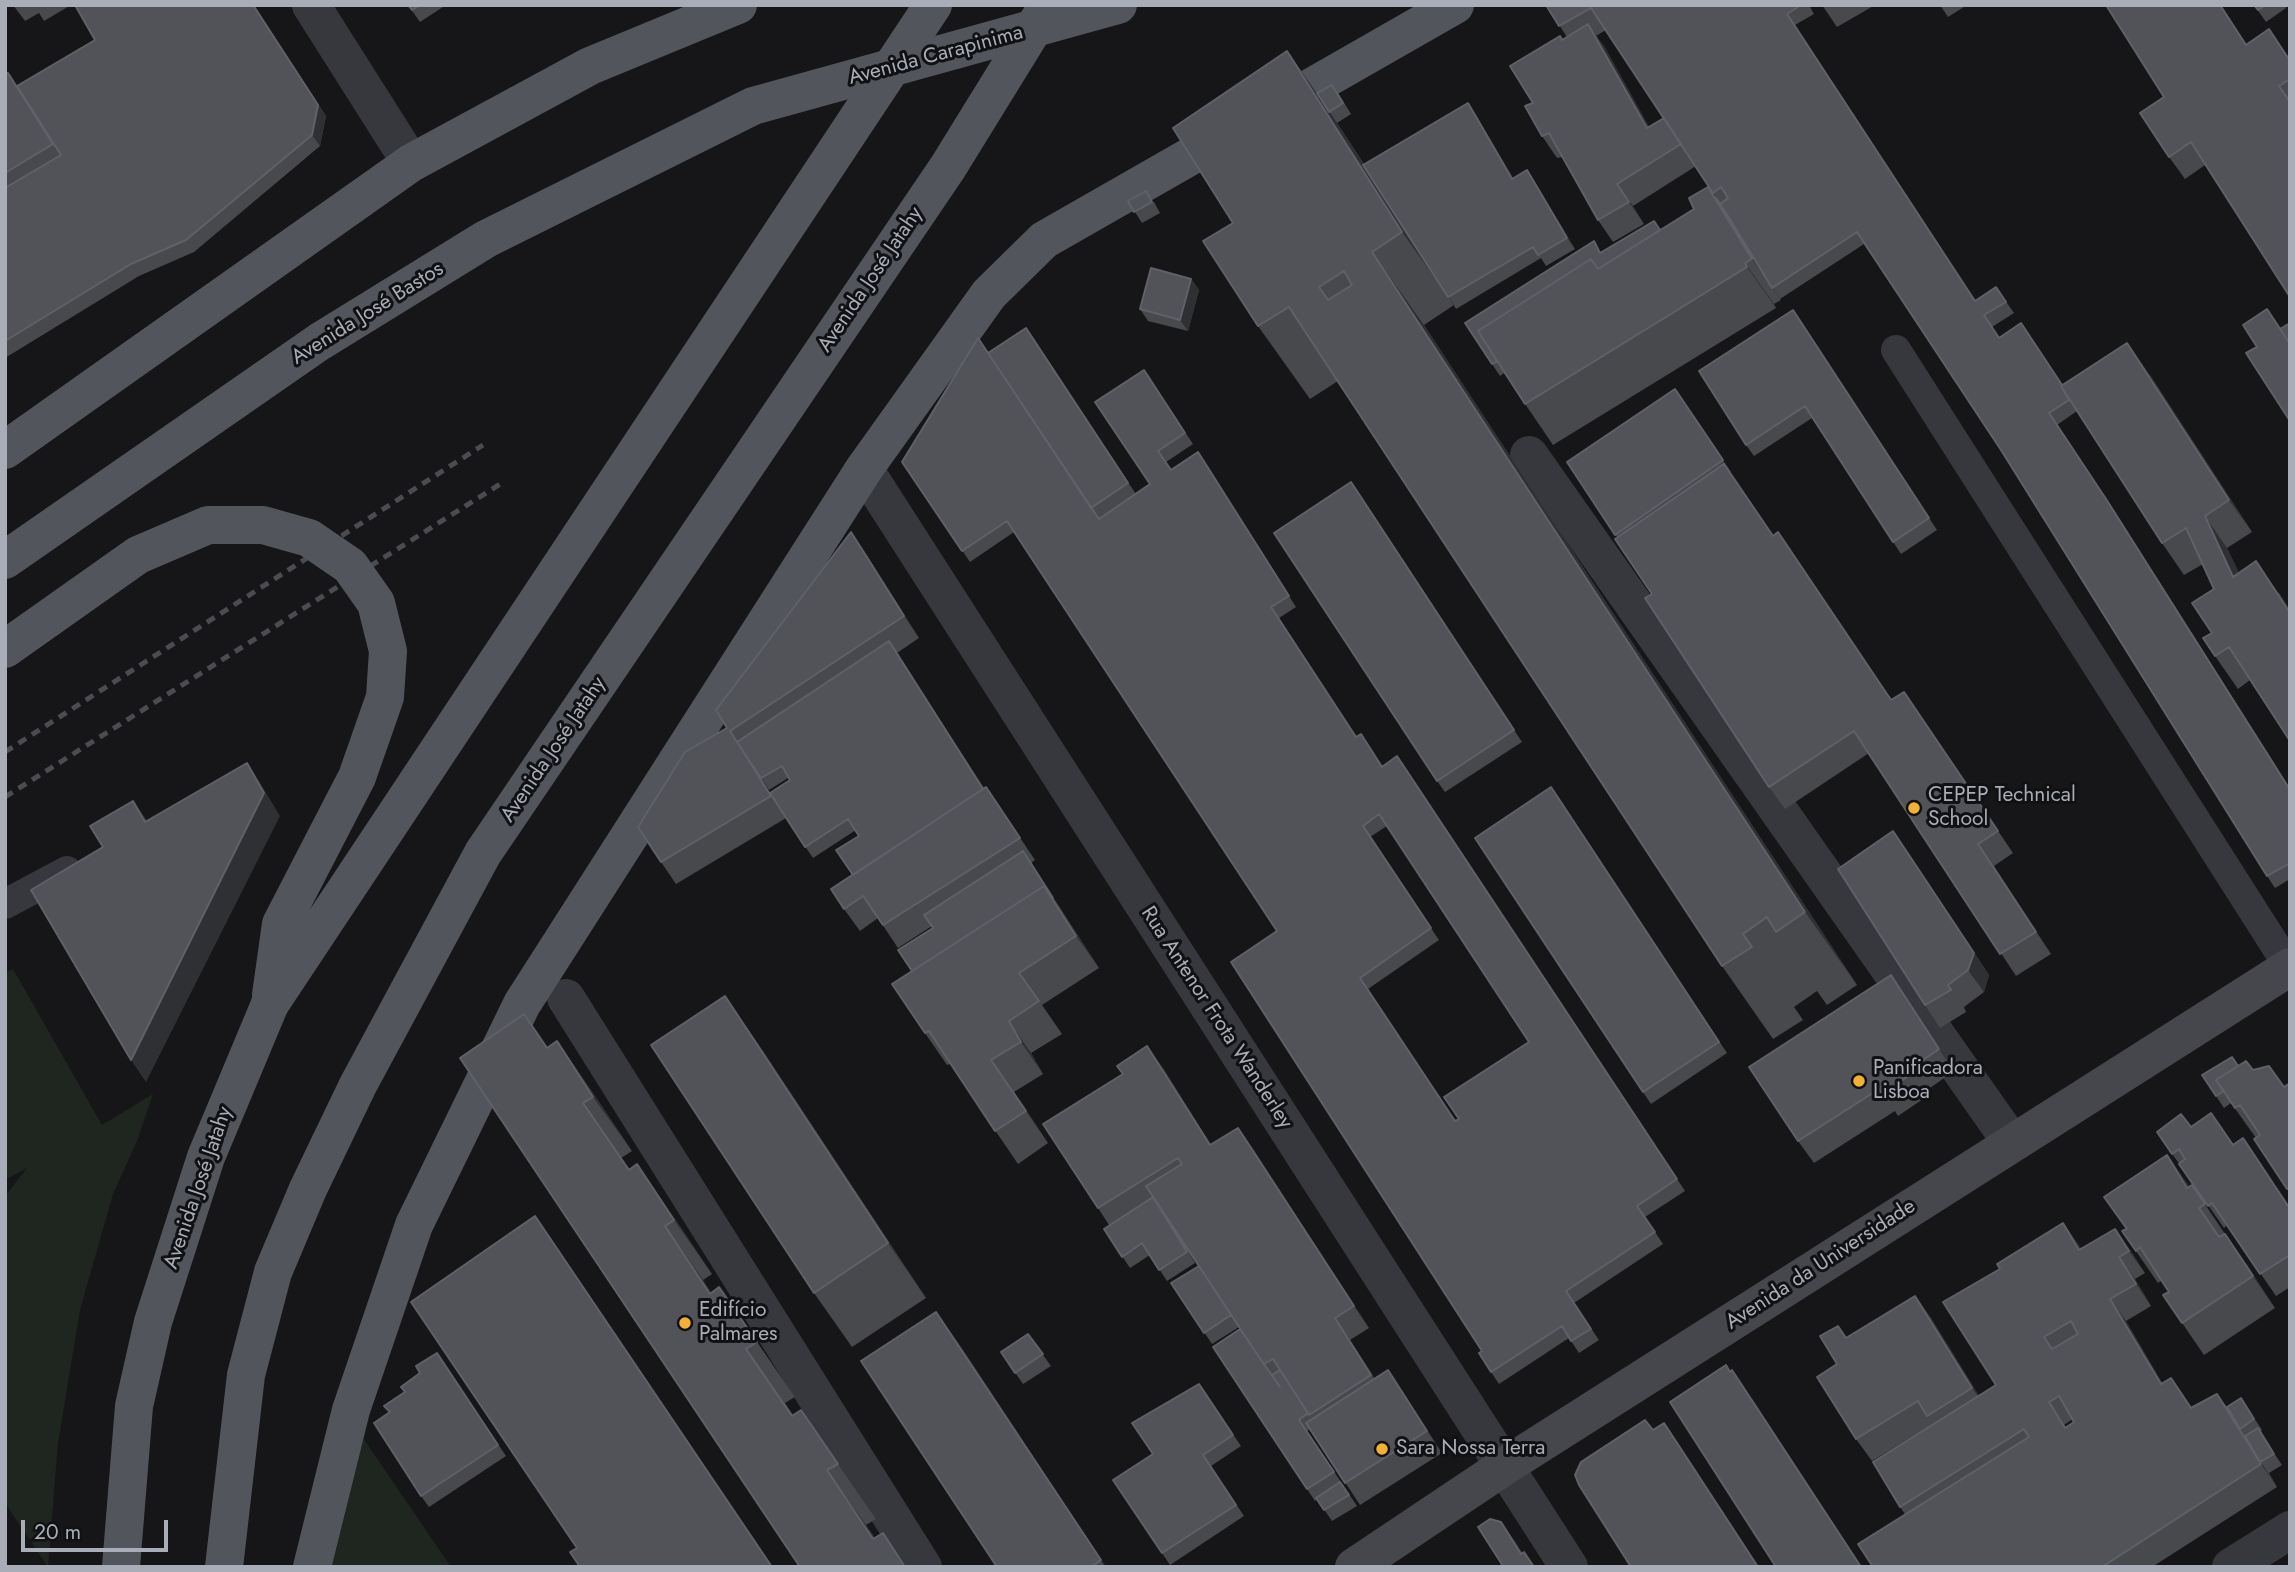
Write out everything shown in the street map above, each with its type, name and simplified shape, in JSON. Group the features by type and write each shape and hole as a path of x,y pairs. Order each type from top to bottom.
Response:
{"main road":[{"path":"5,450 411,163 590,66 738,5"},
{"name":"Avenida José Jatahy","path":"121,1567 134,1406 153,1322 206,1157 270,1004 933,5"},
{"name":"Avenida José Jatahy","path":"224,1567 246,1375 273,1272 308,1189 417,971 483,853 948,167 1048,5"},
{"name":"Avenida Carapinima","path":"753,106 1118,5"},
{"path":"312,1567 351,1410 414,1225 522,1004 864,469 989,294 1044,240 1455,5"},
{"name":"Avenida José Bastos","path":"5,560 319,342 486,239 753,106"},
{"path":"5,649 138,555 208,525 263,525 309,538 350,566 376,603 388,651 384,697 357,777 281,924 270,1004"},
{"name":"Avenida da Universidade","path":"1354,1567 1505,1466 2289,968"}],"street":[{"path":"311,5 411,163"},
{"path":"1529,455 2012,1143"},
{"name":"Rua Antenor Frota Wanderley","path":"864,469 1569,1567"},
{"path":"566,998 923,1567"},
{"path":"2231,1567 2290,1530"}],"lane":[{"path":"1896,350 2259,915 2289,968"},
{"path":"5,904 94,856"}],"shaded area":[{"path":"13,969 102,1125 153,1094 137,1141 113,1194 80,1310 58,1443 48,1567 5,1503 5,1196 27,1168 5,1180 5,973"},
{"path":"359,1432 451,1567 327,1567"}],"building":[{"path":"75,5 253,5 318,105 312,135 186,240 131,264 5,341 5,188 61,155 17,86 95,40"},
{"path":"1546,5 1589,5 1591,8 1559,26"},
{"path":"1589,5 1801,5 1787,14 1975,301 1996,287 2006,302 1984,315 1999,338 2021,323 2062,385 2069,400 2049,413 2290,790 2290,863 2267,876 2001,450 1857,232 1772,288 1720,204 1728,198 1721,187 1713,193"},
{"path":"2106,5 2220,5 2246,45 2269,29 2290,61 2290,79 2279,86 2290,102 2290,297 2191,142 2169,157 2140,113 2164,97"},
{"path":"1588,24 1647,128 1664,118 1681,144 1617,184 1629,202 1598,220 1549,133 1542,136 1525,106 1533,103 1510,66 1560,36 1562,40"},
{"path":"1287,51 1402,232 1372,252 1805,912 1776,932 1767,917 1743,934 1752,947 1722,966 1289,307 1258,326 1203,241 1233,223 1173,128","holes":["1344,271 1352,285 1328,300 1319,287"]},
{"path":"8,73 53,144 5,173 5,74"},
{"path":"1332,85 1343,103 1329,112 1317,93"},
{"path":"1468,103 1512,179 1527,170 1567,238 1538,255 1533,247 1448,297 1363,165"},
{"path":"1708,187 1752,259 1745,263 1747,267 1525,404 1478,331 1591,259 1598,269 1694,209 1689,198"},
{"path":"1146,191 1152,202 1134,212 1128,201"},
{"path":"1654,221 1660,230 1598,269 1591,259 1478,331 1497,361 1492,364 1465,323 1594,241 1600,253"},
{"path":"1151,268 1191,279 1180,320 1140,309"},
{"path":"2267,309 2290,344 2290,421 2246,353 2257,347 2243,325"},
{"path":"1793,310 1929,518 1893,542 1805,406 1746,445 1699,371"},
{"path":"2290,323 2290,344 2280,329"},
{"path":"1026,328 1128,483 1091,508 988,353"},
{"path":"978,338 1099,519 1150,484 1095,402 1144,370 1185,433 1158,451 1171,470 1198,452 1289,596 1271,607 1356,737 1361,734 1382,767 1397,756 1677,1179 1637,1206 1655,1232 1566,1291 1591,1329 1571,1341 1562,1326 1491,1372 1479,1353 1482,1351 1231,962 1277,931 1007,521 962,551 902,462","holes":["1379,814 1529,1042 1444,1097 1459,1119 1455,1121 1360,978 1431,928 1363,826"]},
{"path":"2127,343 2229,500 2205,516 2233,577 2256,561 2290,613 2290,741 2229,647 2215,656 2203,638 2212,633 2192,603 2214,589 2186,528 2162,543 2061,386"},
{"path":"1675,389 1723,460 1615,535 1567,462"},
{"path":"1724,464 1773,536 1778,532 1891,700 1904,692 1998,831 1978,844 2036,932 2000,954 1854,731 1769,787 1645,598 1652,594 1615,539"},
{"path":"1351,482 1514,730 1437,781 1274,533"},
{"path":"851,532 904,616 730,731 771,796 661,862 638,827 685,752 727,728 716,710"},
{"path":"889,641 983,789 853,875 836,850 859,836 848,819 805,847 770,793 790,780 782,766 761,778 737,742"},
{"path":"247,763 264,793 131,1060 31,890 103,847 90,826 133,801 145,822"},
{"path":"986,787 1020,838 883,925 863,896 844,909 831,889"},
{"path":"1551,787 1719,1042 1643,1092 1475,838"},
{"path":"1893,831 1974,953 1968,970 1948,985 1951,990 1925,1005 1838,869"},
{"path":"1023,851 1053,898 1044,886 912,971 898,950 933,928 924,915"},
{"path":"1044,886 1076,936 1019,973 1039,1001 1009,1021 1021,1042 991,1060 1026,1111 995,1131 929,1031 925,1033 892,984"},
{"name":"Panificadora Lisboa","path":"1891,975 1939,1049 1907,1071 1910,1075 1882,1094 1879,1089 1798,1141 1749,1067"},
{"path":"725,996 888,1243 814,1293 651,1045"},
{"name":"Edifício Palmares","path":"524,1014 547,1048 557,1041 593,1097 583,1103 629,1170 637,1164 674,1220 665,1226 710,1294 719,1287 757,1342 746,1349 792,1416 801,1410 838,1464 827,1470 873,1539 883,1533 905,1567 800,1567 460,1058"},
{"path":"1147,1046 1210,1145 1238,1128 1354,1306 1335,1318 1371,1375 1309,1415 1273,1359 1264,1364 1261,1360 1146,1186 1182,1164 1178,1158 1098,1208 1043,1124 1123,1074 1117,1066"},
{"path":"2232,1057 2238,1066 2216,1080 2224,1091 2216,1096 2202,1075"},
{"path":"2246,1061 2253,1070 2269,1066 2284,1087 2290,1083 2290,1188 2287,1189 2254,1139 2260,1135 2240,1105 2235,1108 2216,1080"},
{"path":"2211,1113 2233,1145 2243,1138 2290,1209 2290,1255 2260,1274 2212,1203 2208,1206 2179,1164 2185,1159 2179,1149 2172,1154 2157,1132 2181,1114 2191,1127"},
{"path":"2167,1155 2187,1188 2192,1185 2205,1204 2199,1208 2219,1237 2225,1234 2253,1276 2182,1323 2163,1295 2169,1292 2140,1247 2136,1251 2122,1231 2127,1229 2104,1197"},
{"path":"1153,1197 1187,1252 1159,1270 1142,1243 1122,1257 1104,1229"},
{"path":"535,1216 772,1567 580,1567 570,1552 577,1548 411,1302"},
{"path":"2063,1223 2079,1250 2115,1229 2129,1251 2119,1257 2136,1284 2110,1299 2161,1384 2171,1378 2191,1408 2217,1394 2261,1464 2102,1567 1873,1567 1858,1544 2029,1437 2024,1429 1900,1507 1873,1462 1996,1385 1943,1302 2000,1269 1997,1264","holes":["2071,1321 2078,1334 2052,1349 2044,1337","2059,1396 2074,1422 2065,1428 2049,1402"]},
{"path":"1199,1266 1231,1315 1204,1333 1171,1283"},
{"path":"1915,1296 1972,1388 1927,1416 1918,1401 1856,1439 1817,1377 1837,1364 1820,1336 1838,1326 1846,1338"},
{"path":"936,1312 1101,1560 1091,1567 997,1567 861,1361"},
{"path":"1240,1329 1280,1387 1272,1375 1280,1370 1308,1413 1299,1420 1334,1472 1307,1489 1213,1347"},
{"path":"1028,1334 1043,1354 1015,1373 1001,1352"},
{"path":"437,1353 498,1445 421,1496 374,1423 390,1412 384,1406 405,1392 401,1387 420,1373 416,1366"},
{"path":"1726,1365 1730,1372 1732,1370 1861,1567 1776,1567 1670,1402"},
{"name":"Sara Nossa Terra","path":"1388,1370 1427,1431 1345,1483 1306,1423"},
{"path":"1199,1384 1233,1435 1203,1455 1236,1505 1162,1553 1113,1480 1153,1454 1132,1423"},
{"path":"2241,1398 2254,1419 2240,1429 2227,1407"},
{"path":"1645,1420 1653,1430 1664,1423 1758,1567 1631,1567 1575,1475 1581,1462"},
{"path":"2258,1428 2274,1454 2260,1462 2245,1436"},
{"path":"1340,1482 1349,1495 1324,1510 1316,1498"},
{"path":"1490,1519 1501,1522 1521,1554 1524,1552 1534,1567 1502,1567 1478,1527"}],"railway":[{"path":"5,752 483,445"},
{"path":"5,797 505,481"}],"place":[{"name":"CEPEP Technical School","path":"1914,808"},
{"name":"Panificadora Lisboa","path":"1859,1081"},
{"name":"Edifício Palmares","path":"685,1323"},
{"name":"Sara Nossa Terra","path":"1382,1449"}]}
